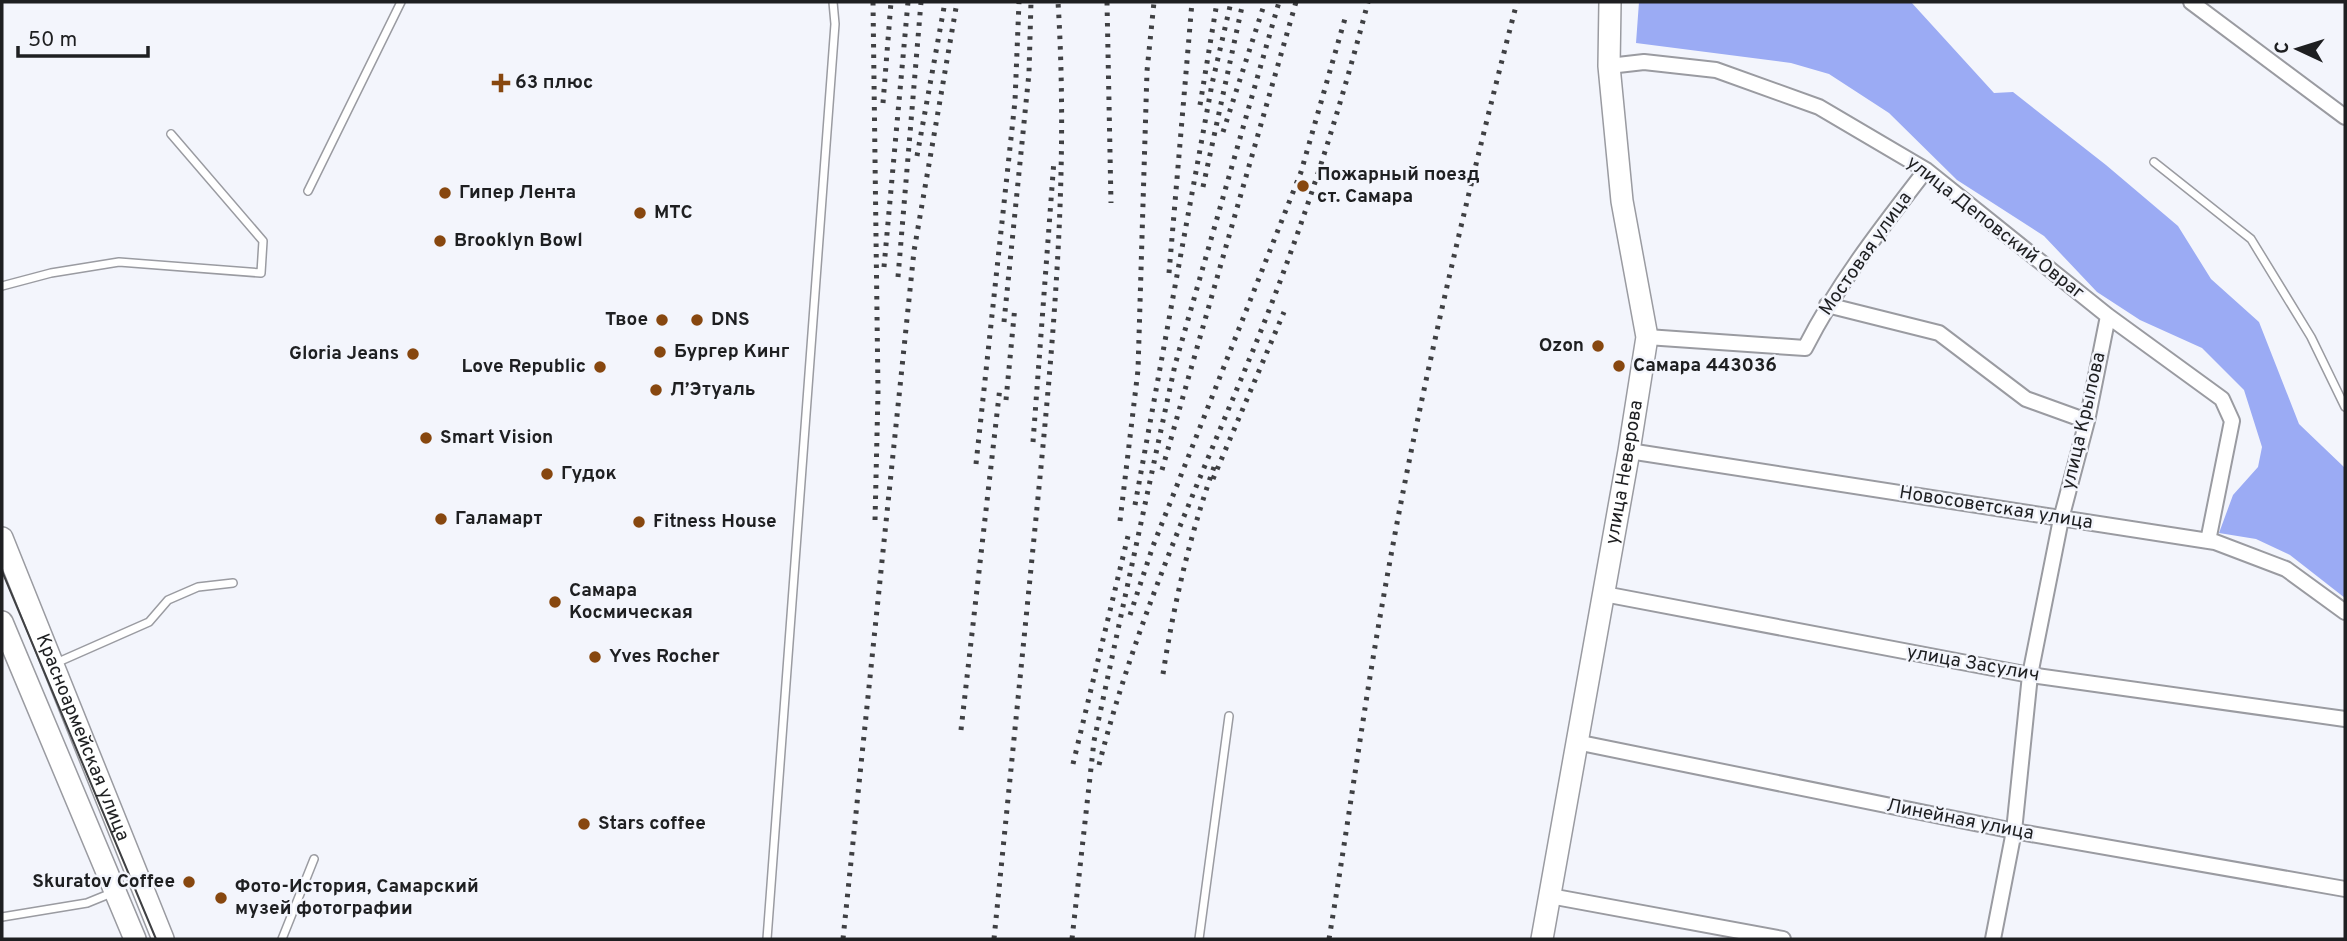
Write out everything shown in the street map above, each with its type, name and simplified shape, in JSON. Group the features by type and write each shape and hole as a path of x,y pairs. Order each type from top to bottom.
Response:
{"street":[{"name":"улица Неверова","path":"1542,939 1647,337 1622,201 1609,66 1609,2"},
{"path":"2191,2 2345,117"},
{"name":"улица Деповский Овраг","path":"1609,66 1644,62 1716,70 1819,107 1926,170 2108,316 2222,399 2232,421 2208,541"},
{"name":"Мостовая улица","path":"1647,337 1805,348 1827,305 1869,243 1926,170"},
{"path":"1827,305 1939,333 2026,400 2087,421"},
{"name":"улица Крылова","path":"1993,939 2014,831 2030,675 2061,519 2087,421 2108,316"},
{"name":"Новосоветская улица","path":"1629,451 2208,541 2286,569 2345,612"},
{"name":"Красноармейская улица","path":"2,538 163,939"},
{"name":"улица Засулич","path":"1604,594 2030,675 2345,719"},
{"name":"Красноармейская улица","path":"2,622 135,939"},
{"name":"Линейная улица","path":"1576,743 2014,831 2345,889"},
{"path":"1550,896 1783,939"}],"lane":[{"path":"308,191 401,2"},
{"path":"767,939 835,24 833,2"},
{"path":"2,286 51,273 119,262 261,273 263,241 171,134"},
{"path":"2154,162 2251,239 2311,337 2345,407"},
{"path":"54,664 149,622 168,600 198,587 233,583"},
{"path":"1199,939 1229,716"},
{"path":"282,939 314,859"},
{"path":"2,917 87,904 115,891"}],"shaded area":[{"path":"1639,2 1911,2 1994,93 2013,92 2106,165 2178,226 2211,279 2259,322 2299,424 2345,468 2345,598 2290,555 2256,539 2219,533 2233,495 2258,467 2262,447 2244,390 2202,348 2140,320 2097,292 2044,236 1957,180 1889,113 1829,74 1791,63 1636,43"}],"tram line":[{"path":"2,571 156,939"}],"railway":[{"path":"873,2 878,392 875,521"},
{"path":"883,103 891,2"},
{"path":"884,267 908,2"},
{"path":"898,277 921,2"},
{"path":"917,156 945,2"},
{"path":"843,939 914,251 957,2"},
{"path":"976,464 1015,101 1019,2"},
{"path":"1004,322 1029,73 1031,2"},
{"path":"994,939 1042,453 1058,261 1062,132 1058,2"},
{"path":"1107,2 1111,203"},
{"path":"1120,521 1138,370 1147,71 1154,2"},
{"path":"1169,273 1192,2"},
{"path":"1200,105 1217,2"},
{"path":"1135,505 1212,84 1231,2"},
{"path":"1203,187 1243,2"},
{"path":"1223,132 1265,2"},
{"path":"1072,939 1094,741 1175,365 1279,2"},
{"path":"1162,470 1296,2"},
{"path":"1099,765 1131,657 1150,604 1273,301 1303,217 1331,132 1368,2"},
{"path":"1329,939 1376,642 1427,374 1517,2"},
{"path":"1130,615 1153,546 1301,172 1346,15"},
{"path":"1033,442 1054,160"},
{"path":"1006,400 1015,306"},
{"path":"1213,479 1284,312"},
{"path":"961,730 1000,387"},
{"path":"1163,674 1184,569 1214,467"},
{"path":"1073,764 1128,536"}],"place":[{"name":"63 плюс","path":"501,83"},
{"name":"Пожарный поезд ст. Самара","path":"1303,186"},
{"name":"Гипер Лента","path":"445,193"},
{"name":"МТС","path":"640,213"},
{"name":"Brooklyn Bowl","path":"440,241"},
{"name":"Твое","path":"662,320"},
{"name":"DNS","path":"697,320"},
{"name":"Ozon","path":"1598,346"},
{"name":"Бургер Кинг","path":"660,352"},
{"name":"Gloria Jeans","path":"413,354"},
{"name":"Самара 443036","path":"1619,366"},
{"name":"Love Republic","path":"600,367"},
{"name":"Л’Этуаль","path":"656,390"},
{"name":"Smart Vision","path":"426,438"},
{"name":"Гудок","path":"547,474"},
{"name":"Галамарт","path":"441,519"},
{"name":"Fitness House","path":"639,522"},
{"name":"Самара Космическая","path":"555,602"},
{"name":"Yves Rocher","path":"595,657"},
{"name":"Stars coffee","path":"584,824"},
{"name":"Skuratov Coffee","path":"189,882"},
{"name":"Фото-История, Самарский музей фотографии","path":"221,898"}]}
